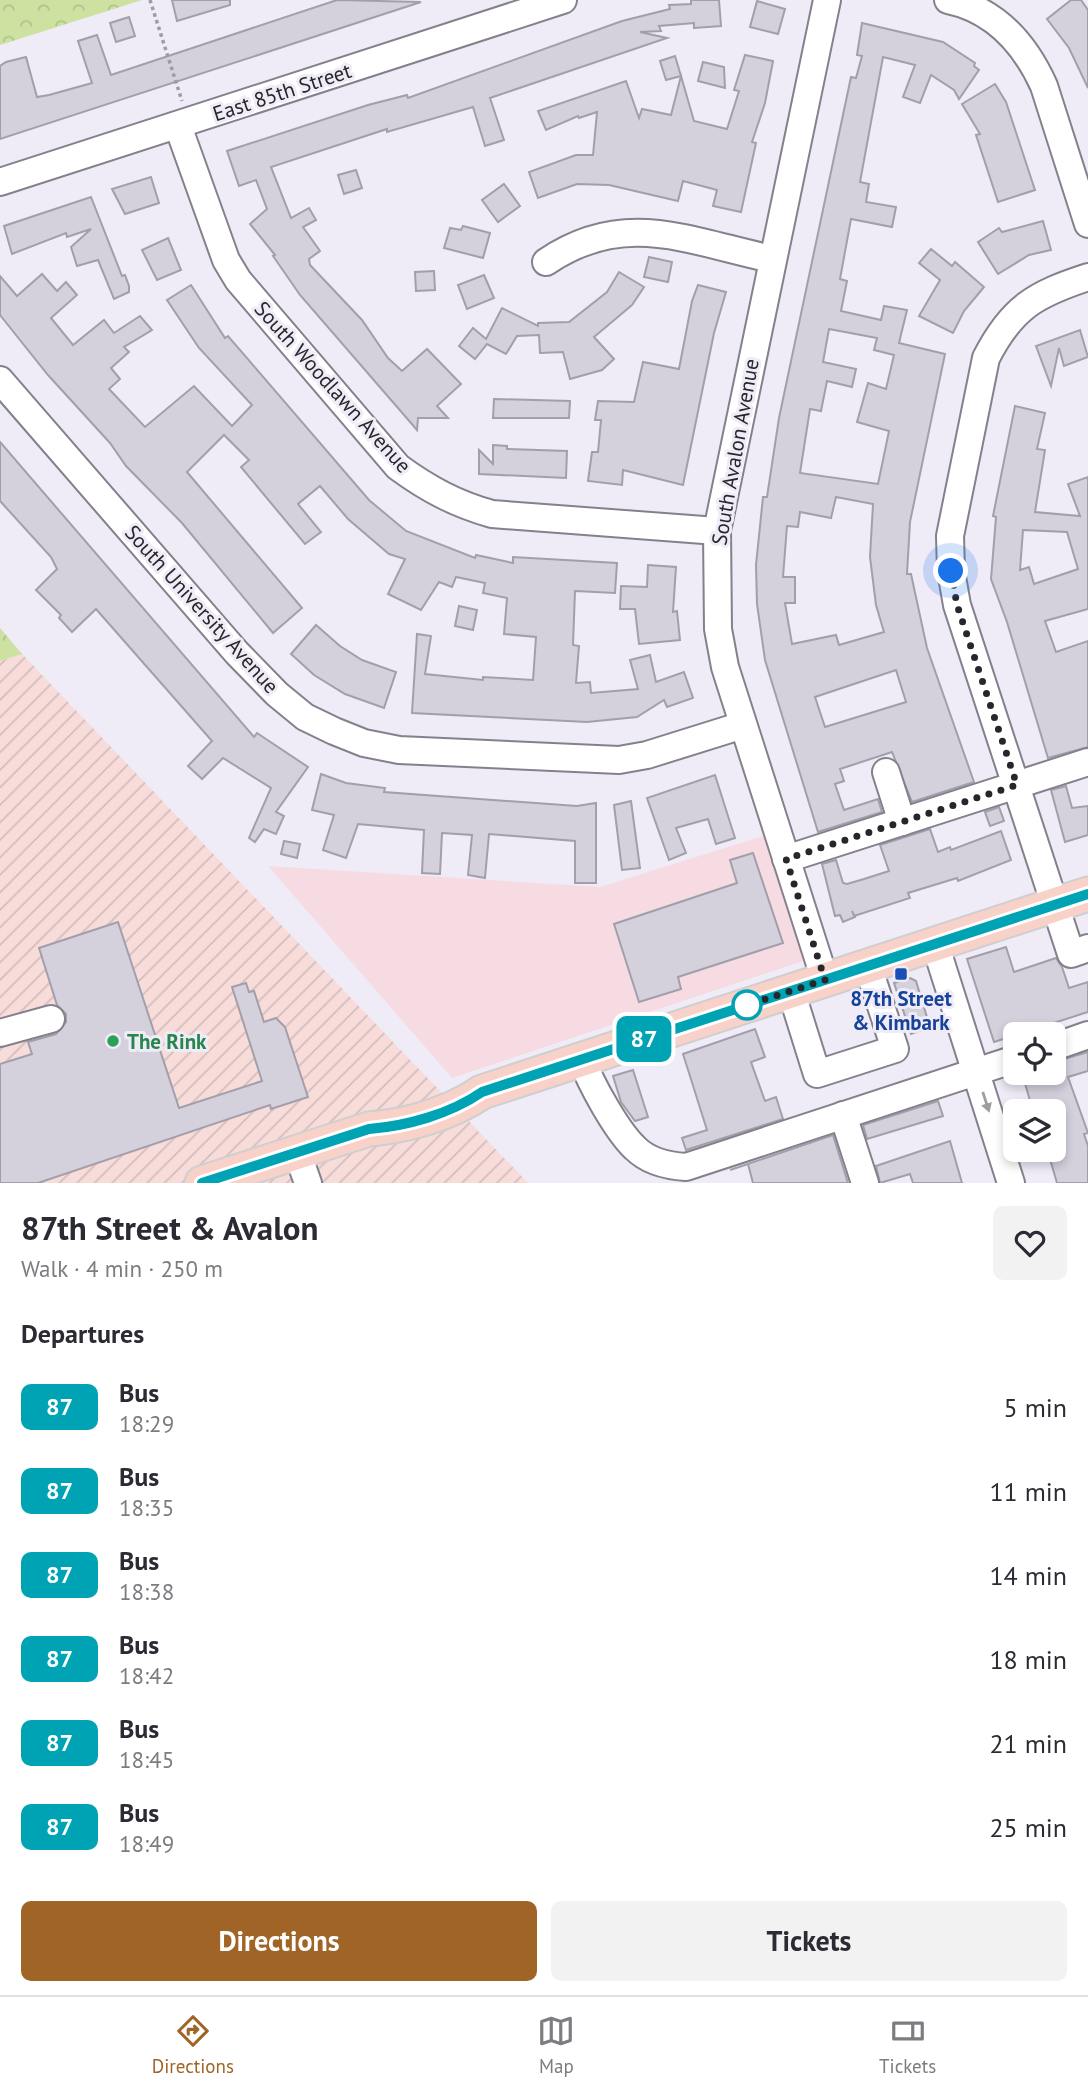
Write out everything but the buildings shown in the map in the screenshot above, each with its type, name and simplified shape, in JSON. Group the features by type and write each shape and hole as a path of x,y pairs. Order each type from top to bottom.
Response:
{"main road":[{"path":"202,1183 369,1129 390,1107 457,1085 482,1092 1088,894"}],"street":[{"name":"East 85th Street","path":"0,183 181,116 563,0"},
{"name":"South Avalon Avenue","path":"825,980 725,667 718,629 717,531 827,0"},
{"path":"948,0 983,12 1003,26 1034,64 1044,86 1088,224"},
{"name":"South Woodlawn Avenue","path":"181,116 226,260 238,280 398,467 428,489 460,505 492,514 717,531"},
{"path":"546,262 590,237 637,230 772,259"},
{"path":"1088,277 1031,300 1013,315 998,335 986,358 950,536 951,571 957,605 1057,904 1071,954 1088,948"},
{"name":"South University Avenue","path":"0,380 237,653 305,717 334,731 364,743 399,750 619,760 647,755 743,725"},
{"path":"786,859 1088,762"},
{"path":"886,772 902,822"},
{"path":"935,944 1011,1183"},
{"path":"791,991 817,1073 895,1049 868,966"},
{"path":"0,1033 51,1019"},
{"path":"1066,1043 1088,1035"},
{"path":"582,1059 589,1080 635,1149 669,1166 686,1167 1003,1063"},
{"path":"843,1115 865,1183"},
{"path":"297,1152 308,1183"}],"path":[{"path":"150,0 181,116"}],"shaded area":[{"path":"22,654 528,1183 0,1183 0,661"},
{"path":"773,833 815,957 452,1078 268,866 600,887"}],"green space":[{"path":"0,0 142,0 0,45"},
{"path":"0,628 22,654 0,661"}],"bus line":[{"name":"87","path":"202,1183 369,1129 396,1127 464,1104 482,1092 1088,894"}],"place":[{"name":"87th Street & Kimbark","path":"901,974"},
{"name":"The Rink","path":"113,1041"}],"route":[{"path":"747,1005 744,1006 825,980 786,859 1017,785 957,605 951,571"}]}
